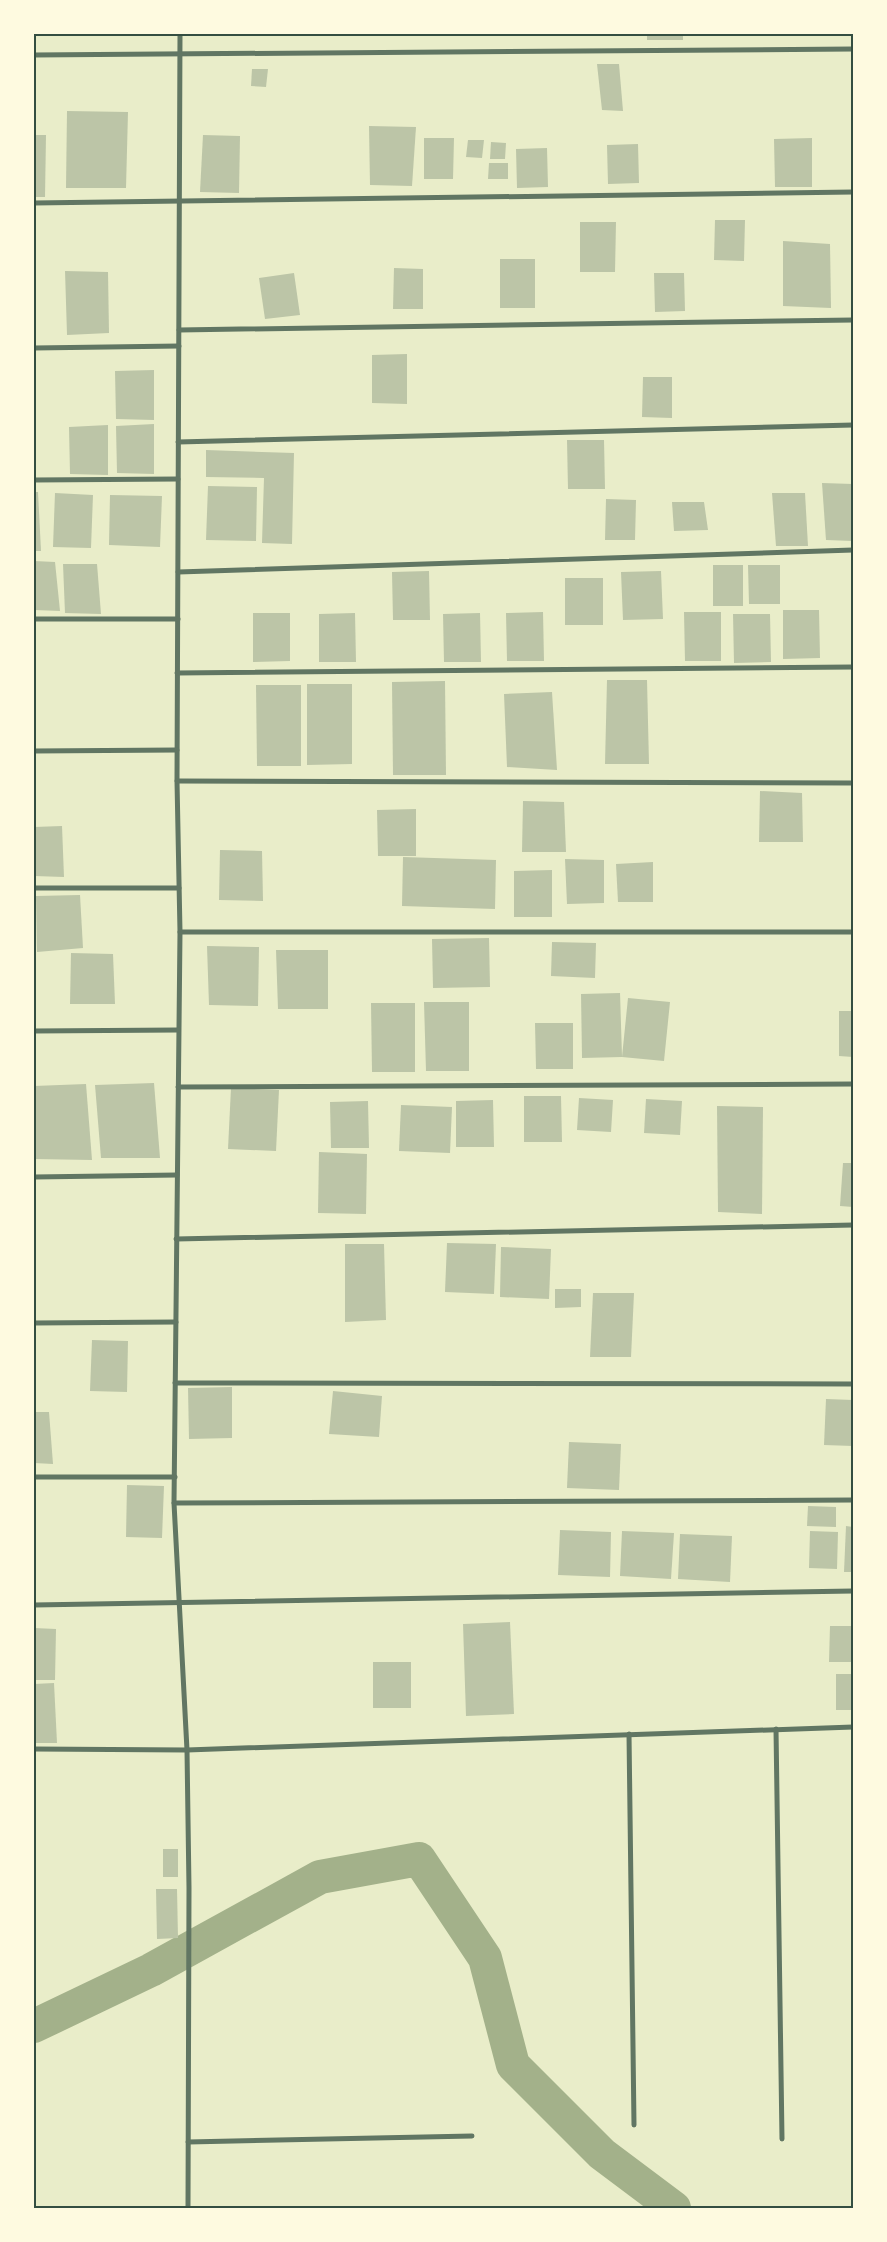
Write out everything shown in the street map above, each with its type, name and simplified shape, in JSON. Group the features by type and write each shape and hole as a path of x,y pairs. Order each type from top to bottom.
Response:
{"street":[{"path":"180,34 177,750 180,932 174,1503 187,1750 189,1888 188,2208"},
{"path":"34,55 853,49"},
{"path":"34,203 853,192"},
{"path":"178,330 853,320"},
{"path":"34,348 179,346"},
{"path":"178,442 853,425"},
{"path":"34,480 178,479"},
{"path":"178,572 853,550"},
{"path":"34,619 178,619"},
{"path":"178,673 853,667"},
{"path":"34,751 177,750"},
{"path":"177,781 853,783"},
{"path":"34,888 179,888"},
{"path":"180,932 853,932"},
{"path":"34,1031 178,1030"},
{"path":"178,1087 853,1084"},
{"path":"34,1177 177,1176"},
{"path":"176,1239 853,1225"},
{"path":"34,1323 176,1322"},
{"path":"175,1383 853,1384"},
{"path":"34,1477 175,1477"},
{"path":"174,1503 853,1500"},
{"path":"34,1604 853,1591"},
{"path":"34,1749 187,1750 853,1726"},
{"path":"776,1729 782,2139"},
{"path":"629,1734 634,2125"},
{"path":"188,2142 472,2136"}],"building":[{"path":"647,34 683,34 683,40 647,40"},
{"path":"597,64 619,64 623,111 602,110"},
{"path":"252,69 268,69 266,87 251,86"},
{"path":"67,111 128,112 126,188 66,188"},
{"path":"369,126 416,127 412,186 370,185"},
{"path":"34,135 46,135 45,197 34,197"},
{"path":"203,135 240,136 239,193 200,192"},
{"path":"424,138 454,138 453,179 424,179"},
{"path":"812,138 812,187 775,187 774,139"},
{"path":"468,140 484,140 482,158 466,157"},
{"path":"491,142 506,143 505,159 490,159"},
{"path":"638,144 639,183 608,184 607,145"},
{"path":"547,148 548,187 517,188 516,149"},
{"path":"489,163 508,163 508,179 488,179"},
{"path":"715,220 745,220 744,261 714,260"},
{"path":"580,222 616,222 615,272 580,272"},
{"path":"783,241 830,244 831,308 783,306"},
{"path":"500,259 535,259 535,308 500,308"},
{"path":"394,268 423,269 423,309 393,309"},
{"path":"65,271 108,272 109,333 67,335"},
{"path":"294,273 300,315 265,319 259,278"},
{"path":"654,273 684,273 685,311 655,312"},
{"path":"407,354 407,404 372,403 372,355"},
{"path":"154,370 154,420 116,419 115,371"},
{"path":"643,377 672,377 672,418 642,417"},
{"path":"154,424 154,474 117,473 116,426"},
{"path":"108,425 108,475 70,474 69,427"},
{"path":"567,440 604,440 605,489 568,489"},
{"path":"206,450 294,453 292,544 262,543 264,478 206,477"},
{"path":"822,483 853,484 853,541 826,540"},
{"path":"208,486 257,487 256,541 206,540"},
{"path":"34,492 38,492 41,551 34,551"},
{"path":"55,493 93,495 91,548 53,547"},
{"path":"772,493 805,493 808,546 776,546"},
{"path":"110,495 162,496 160,547 109,545"},
{"path":"606,499 636,500 635,540 605,540"},
{"path":"672,502 704,502 708,530 674,531"},
{"path":"34,561 55,562 60,611 34,610"},
{"path":"63,564 97,564 101,614 65,613"},
{"path":"713,565 743,565 743,606 713,606"},
{"path":"748,565 780,565 780,604 749,604"},
{"path":"429,571 430,620 393,620 392,572"},
{"path":"661,571 663,619 623,620 621,572"},
{"path":"565,578 603,578 603,625 565,625"},
{"path":"783,610 819,610 820,658 783,659"},
{"path":"543,612 544,661 507,661 506,613"},
{"path":"684,612 721,612 721,661 685,661"},
{"path":"253,613 290,613 290,661 253,662"},
{"path":"355,613 356,662 319,662 319,614"},
{"path":"480,613 481,662 444,662 443,614"},
{"path":"733,614 770,614 771,662 734,663"},
{"path":"607,680 647,680 649,764 605,764"},
{"path":"445,681 446,775 393,775 392,682"},
{"path":"307,684 352,684 352,764 307,765"},
{"path":"256,685 301,685 301,766 257,766"},
{"path":"552,692 557,770 507,767 504,694"},
{"path":"760,791 802,793 803,842 759,842"},
{"path":"523,801 564,802 566,852 522,852"},
{"path":"416,809 416,856 378,856 377,810"},
{"path":"62,826 64,877 34,876 34,827"},
{"path":"220,850 262,851 263,901 219,900"},
{"path":"403,857 496,860 495,909 402,906"},
{"path":"565,859 604,860 604,903 567,904"},
{"path":"653,862 653,902 618,902 616,864"},
{"path":"552,870 552,917 514,917 514,871"},
{"path":"80,895 83,948 37,952 36,896"},
{"path":"489,938 490,987 433,988 432,939"},
{"path":"552,942 596,943 595,978 551,976"},
{"path":"207,946 259,947 258,1006 209,1005"},
{"path":"276,950 328,950 328,1009 278,1009"},
{"path":"71,953 113,954 115,1004 70,1004"},
{"path":"620,993 622,1057 582,1058 581,994"},
{"path":"628,998 670,1002 664,1061 622,1057"},
{"path":"424,1002 469,1002 469,1071 426,1071"},
{"path":"371,1003 415,1003 415,1072 372,1072"},
{"path":"839,1011 853,1011 853,1057 839,1056"},
{"path":"535,1023 573,1023 573,1069 536,1069"},
{"path":"154,1083 160,1158 101,1158 95,1085"},
{"path":"86,1084 92,1160 34,1159 34,1086"},
{"path":"231,1088 279,1090 276,1151 228,1149"},
{"path":"524,1096 561,1096 562,1142 524,1142"},
{"path":"579,1098 613,1100 611,1132 577,1130"},
{"path":"646,1099 682,1101 680,1135 644,1133"},
{"path":"493,1100 494,1147 456,1147 456,1101"},
{"path":"368,1101 369,1148 331,1148 330,1102"},
{"path":"401,1105 452,1107 450,1153 399,1151"},
{"path":"717,1106 763,1107 762,1214 718,1212"},
{"path":"319,1152 367,1154 366,1214 318,1213"},
{"path":"843,1163 853,1163 853,1207 840,1206"},
{"path":"447,1243 496,1244 494,1294 445,1292"},
{"path":"345,1244 384,1244 386,1320 345,1322"},
{"path":"501,1247 551,1249 549,1299 500,1297"},
{"path":"555,1289 581,1289 581,1307 555,1308"},
{"path":"593,1293 634,1293 631,1357 590,1357"},
{"path":"92,1340 128,1341 127,1392 90,1391"},
{"path":"232,1387 232,1438 189,1439 188,1388"},
{"path":"333,1391 382,1396 379,1437 329,1434"},
{"path":"826,1399 853,1400 853,1446 824,1445"},
{"path":"34,1412 49,1412 53,1464 34,1463"},
{"path":"569,1442 621,1444 619,1490 567,1488"},
{"path":"127,1485 164,1486 162,1538 126,1537"},
{"path":"808,1506 836,1507 836,1527 807,1526"},
{"path":"846,1526 853,1527 853,1572 844,1572"},
{"path":"560,1530 611,1532 610,1577 558,1575"},
{"path":"622,1531 674,1533 671,1579 620,1576"},
{"path":"810,1531 838,1532 837,1569 809,1568"},
{"path":"680,1534 732,1536 730,1582 678,1579"},
{"path":"510,1622 514,1714 466,1716 463,1624"},
{"path":"830,1626 853,1626 853,1662 829,1662"},
{"path":"34,1628 56,1629 55,1680 34,1680"},
{"path":"373,1662 411,1662 411,1708 373,1708"},
{"path":"836,1674 853,1674 853,1710 836,1710"},
{"path":"54,1683 57,1743 34,1743 34,1684"},
{"path":"163,1849 178,1849 178,1877 163,1877"},
{"path":"156,1889 177,1889 178,1938 157,1939"}],"waterway":[{"path":"34,2026 151,1970 320,1877 419,1859 485,1958 513,2065 602,2154 674,2208"}]}
